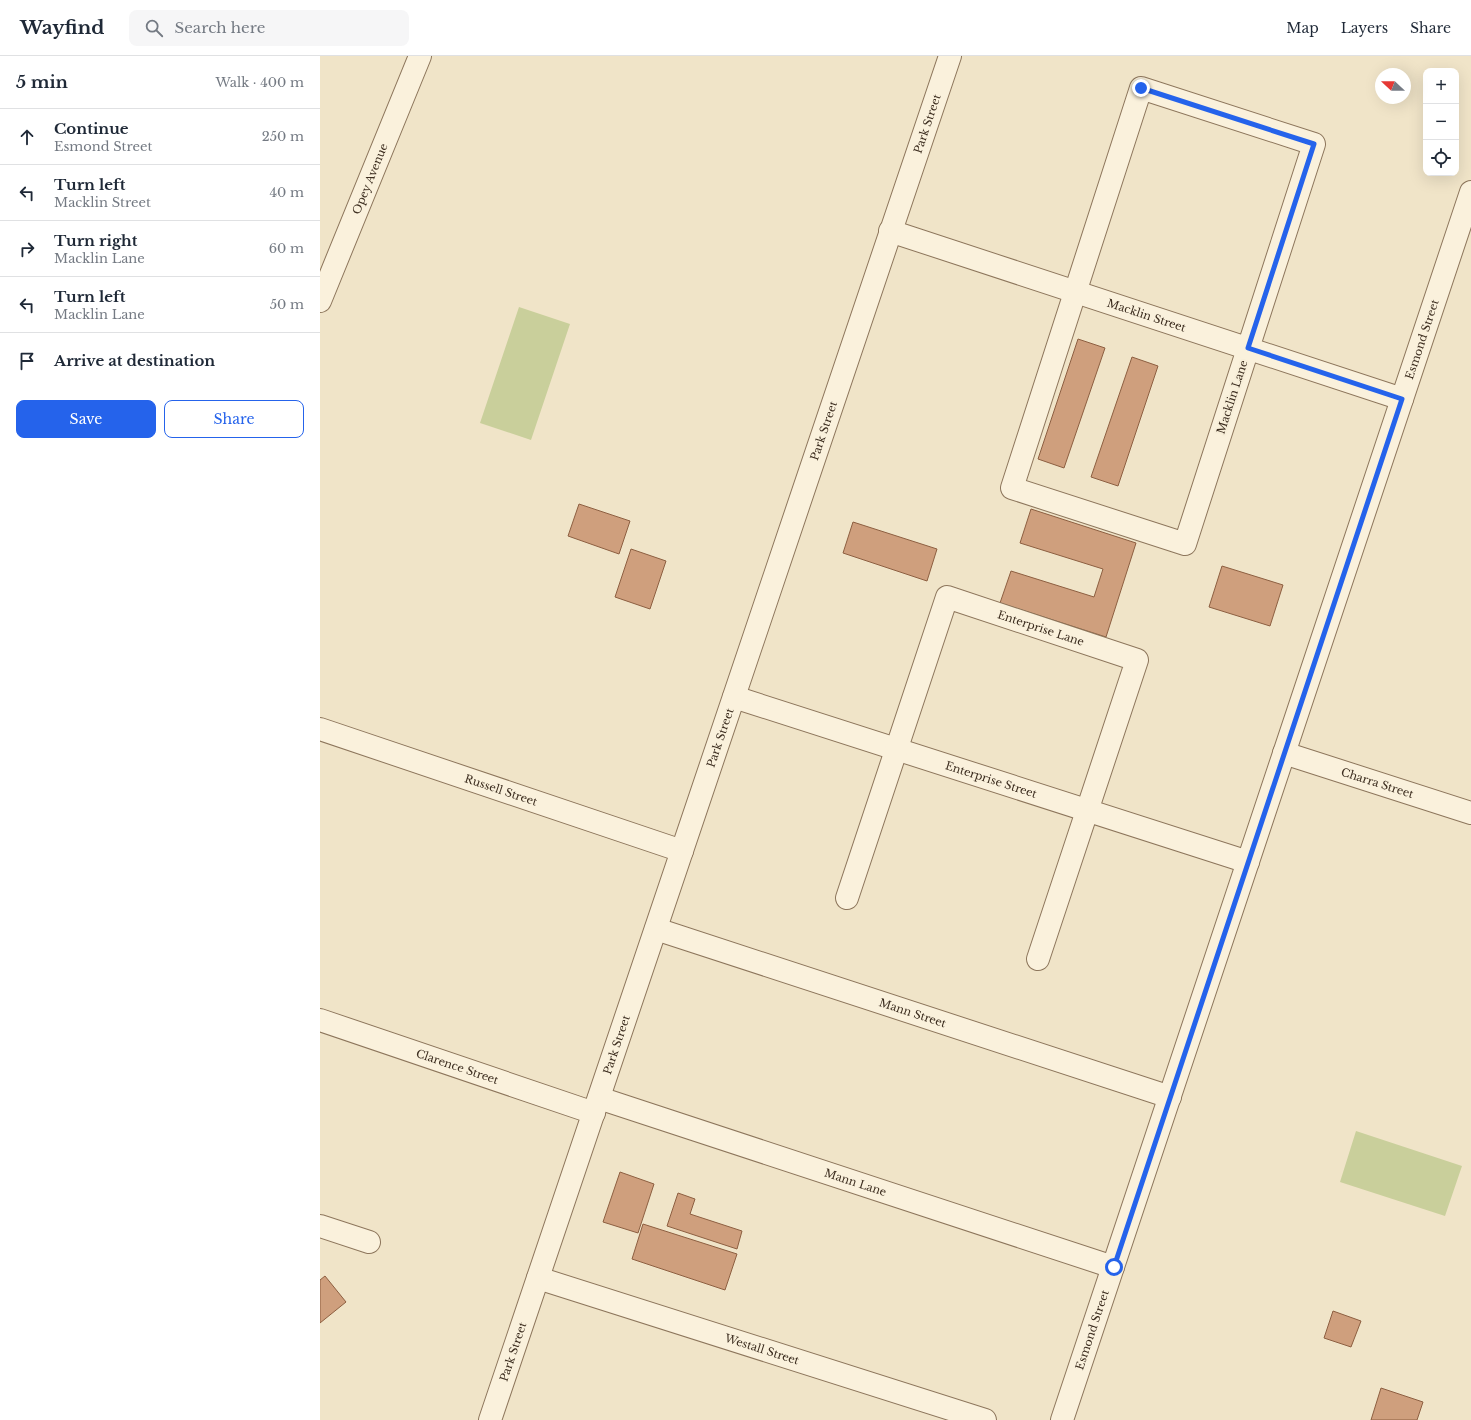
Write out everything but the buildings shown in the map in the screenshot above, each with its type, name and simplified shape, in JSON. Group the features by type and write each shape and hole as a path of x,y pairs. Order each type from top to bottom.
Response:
{"street":[{"name":"Opey Avenue","path":"320,301 420,56"},
{"name":"Park Street","path":"490,1420 950,56"},
{"name":"Macklin Lane","path":"1141,88 1314,144 1185,544 1012,488 1075,292 1141,88"},
{"name":"Esmond Street","path":"1062,1420 1471,192"},
{"name":"Macklin Street","path":"890,231 1402,399"},
{"name":"Enterprise Lane","path":"848,898 947,597 1137,660 1038,959"},
{"name":"Enterprise Street","path":"734,697 1248,862"},
{"name":"Russell Street","path":"320,729 682,851"},
{"name":"Charra Street","path":"1284,754 1471,813"},
{"name":"Mann Street","path":"656,929 1170,1097"},
{"name":"Clarence Street","path":"320,1020 596,1105"},
{"name":"Mann Lane","path":"596,1105 1114,1267"},
{"path":"320,1226 369,1242"},
{"name":"Westall Street","path":"538,1278 985,1420"}],"green space":[{"path":"519,307 570,324 531,440 480,423"},
{"path":"1356,1131 1462,1166 1445,1216 1340,1182"}],"route":[{"path":"1114,1267 1402,399 1248,348 1314,144 1141,88"}]}
